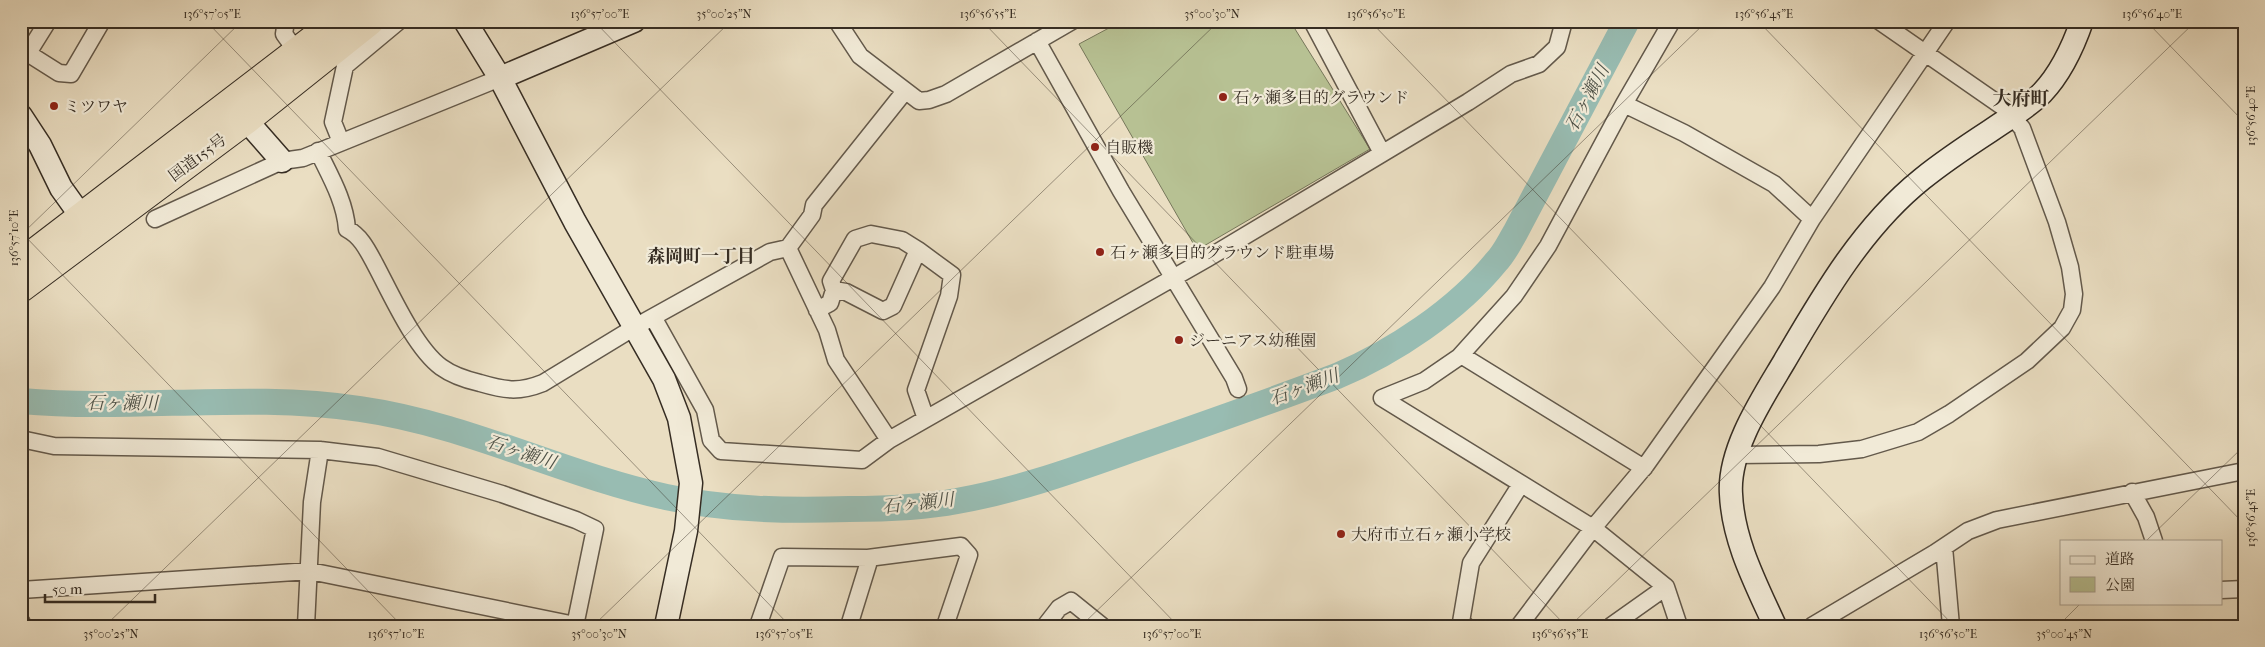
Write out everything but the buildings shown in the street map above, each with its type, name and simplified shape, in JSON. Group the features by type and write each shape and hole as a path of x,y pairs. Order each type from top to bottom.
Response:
{"highway":[{"name":"国道155号","path":"21,288 88,225 337,21"},
{"name":"国道155号","path":"21,263 88,225 246,120 370,21"}],"street":[{"path":"48,21 24,51 58,73 71,74 102,21"},
{"path":"286,21 284,34 297,52"},
{"path":"341,142 333,122 346,66 399,21"},
{"path":"465,21 500,78 575,222 705,410 711,440 721,451 862,460 889,440 1173,277 1511,74 1539,64 1557,47 1564,21"},
{"path":"155,218 282,161 303,158 634,21"},
{"path":"837,21 860,56 918,101 929,100 962,85 1037,41 1049,27 1072,21"},
{"path":"1312,21 1382,153"},
{"path":"1672,21 1532,270 1514,296 1461,355 1424,382 1382,398 1593,528 1666,587 1679,626"},
{"path":"1736,455 1819,454 1862,449 1918,432 1949,414 2027,361 2062,328 2072,310 2074,294 2070,267 2057,222 2022,128 2013,116 1926,52 1879,21"},
{"path":"1519,626 1593,528 1644,468 1772,287 1812,219 1947,21"},
{"path":"1775,626 1747,565 1738,533 1731,493 1736,455 1754,413 1820,302 1848,261 1877,224 1901,197 1923,178 2013,116 2041,94 2059,70 2072,48 2082,21"},
{"path":"1037,41 1121,191 1238,389"},
{"path":"318,151 339,196 346,217 347,229 362,242 422,348 442,368 466,379 500,388 526,390 543,383 644,322 770,252 788,248 812,215 814,205 905,91"},
{"path":"1624,104 1684,133 1774,184 1812,219"},
{"path":"21,116 40,145 61,188 88,225"},
{"path":"246,120 282,161"},
{"path":"817,310 830,303 834,290 831,281 855,239 871,234 902,240 952,276 953,282 926,366 916,390 926,419"},
{"path":"788,248 817,310 836,360 889,440"},
{"path":"834,290 846,292 884,312 893,306 918,250"},
{"path":"644,322 679,418 689,468 690,483 686,531 666,626"},
{"path":"1461,355 1644,468"},
{"path":"21,440 54,446 320,450 378,457 502,494 576,520 595,529 575,625 310,571 21,590"},
{"path":"306,626 312,502 320,450"},
{"path":"1812,626 1968,531 1997,520 2244,471"},
{"path":"1466,626 1461,622 1471,563 1520,484"},
{"path":"2132,492 2146,517 2154,540"},
{"path":"758,626 782,557 870,558 961,546 969,555 945,626"},
{"path":"1944,547 1951,626"},
{"path":"849,626 870,558"},
{"path":"1611,626 1666,587"},
{"path":"2222,590 2244,589"},
{"path":"1045,626 1058,608 1071,601 1102,626"},
{"path":"21,621 24,626"}],"green space":[{"name":"石ヶ瀬多目的グラウンド","path":"1122,21 1290,21 1370,149 1197,250 1079,44"}],"waterway":[{"name":"石ヶ瀬川","path":"21,401 63,404 276,402 360,409 399,416 476,437 589,476 627,487 666,497 711,505 803,510 890,508 957,501 1004,491 1072,470 1337,376 1380,355 1444,313 1480,280 1504,252 1627,21"}],"place":[{"name":"石ヶ瀬多目的グラウンド","path":"1223,97"},
{"name":"ミツワヤ","path":"54,106"},
{"name":"自販機","path":"1095,147"},
{"name":"石ヶ瀬多目的グラウンド駐車場","path":"1100,252"},
{"name":"ジーニアス幼稚園","path":"1179,340"},
{"name":"大府市立石ヶ瀬小学校","path":"1341,534"}],"district":[{"name":"大府町","path":"2021,98"},
{"name":"森岡町一丁目","path":"701,256"}]}
